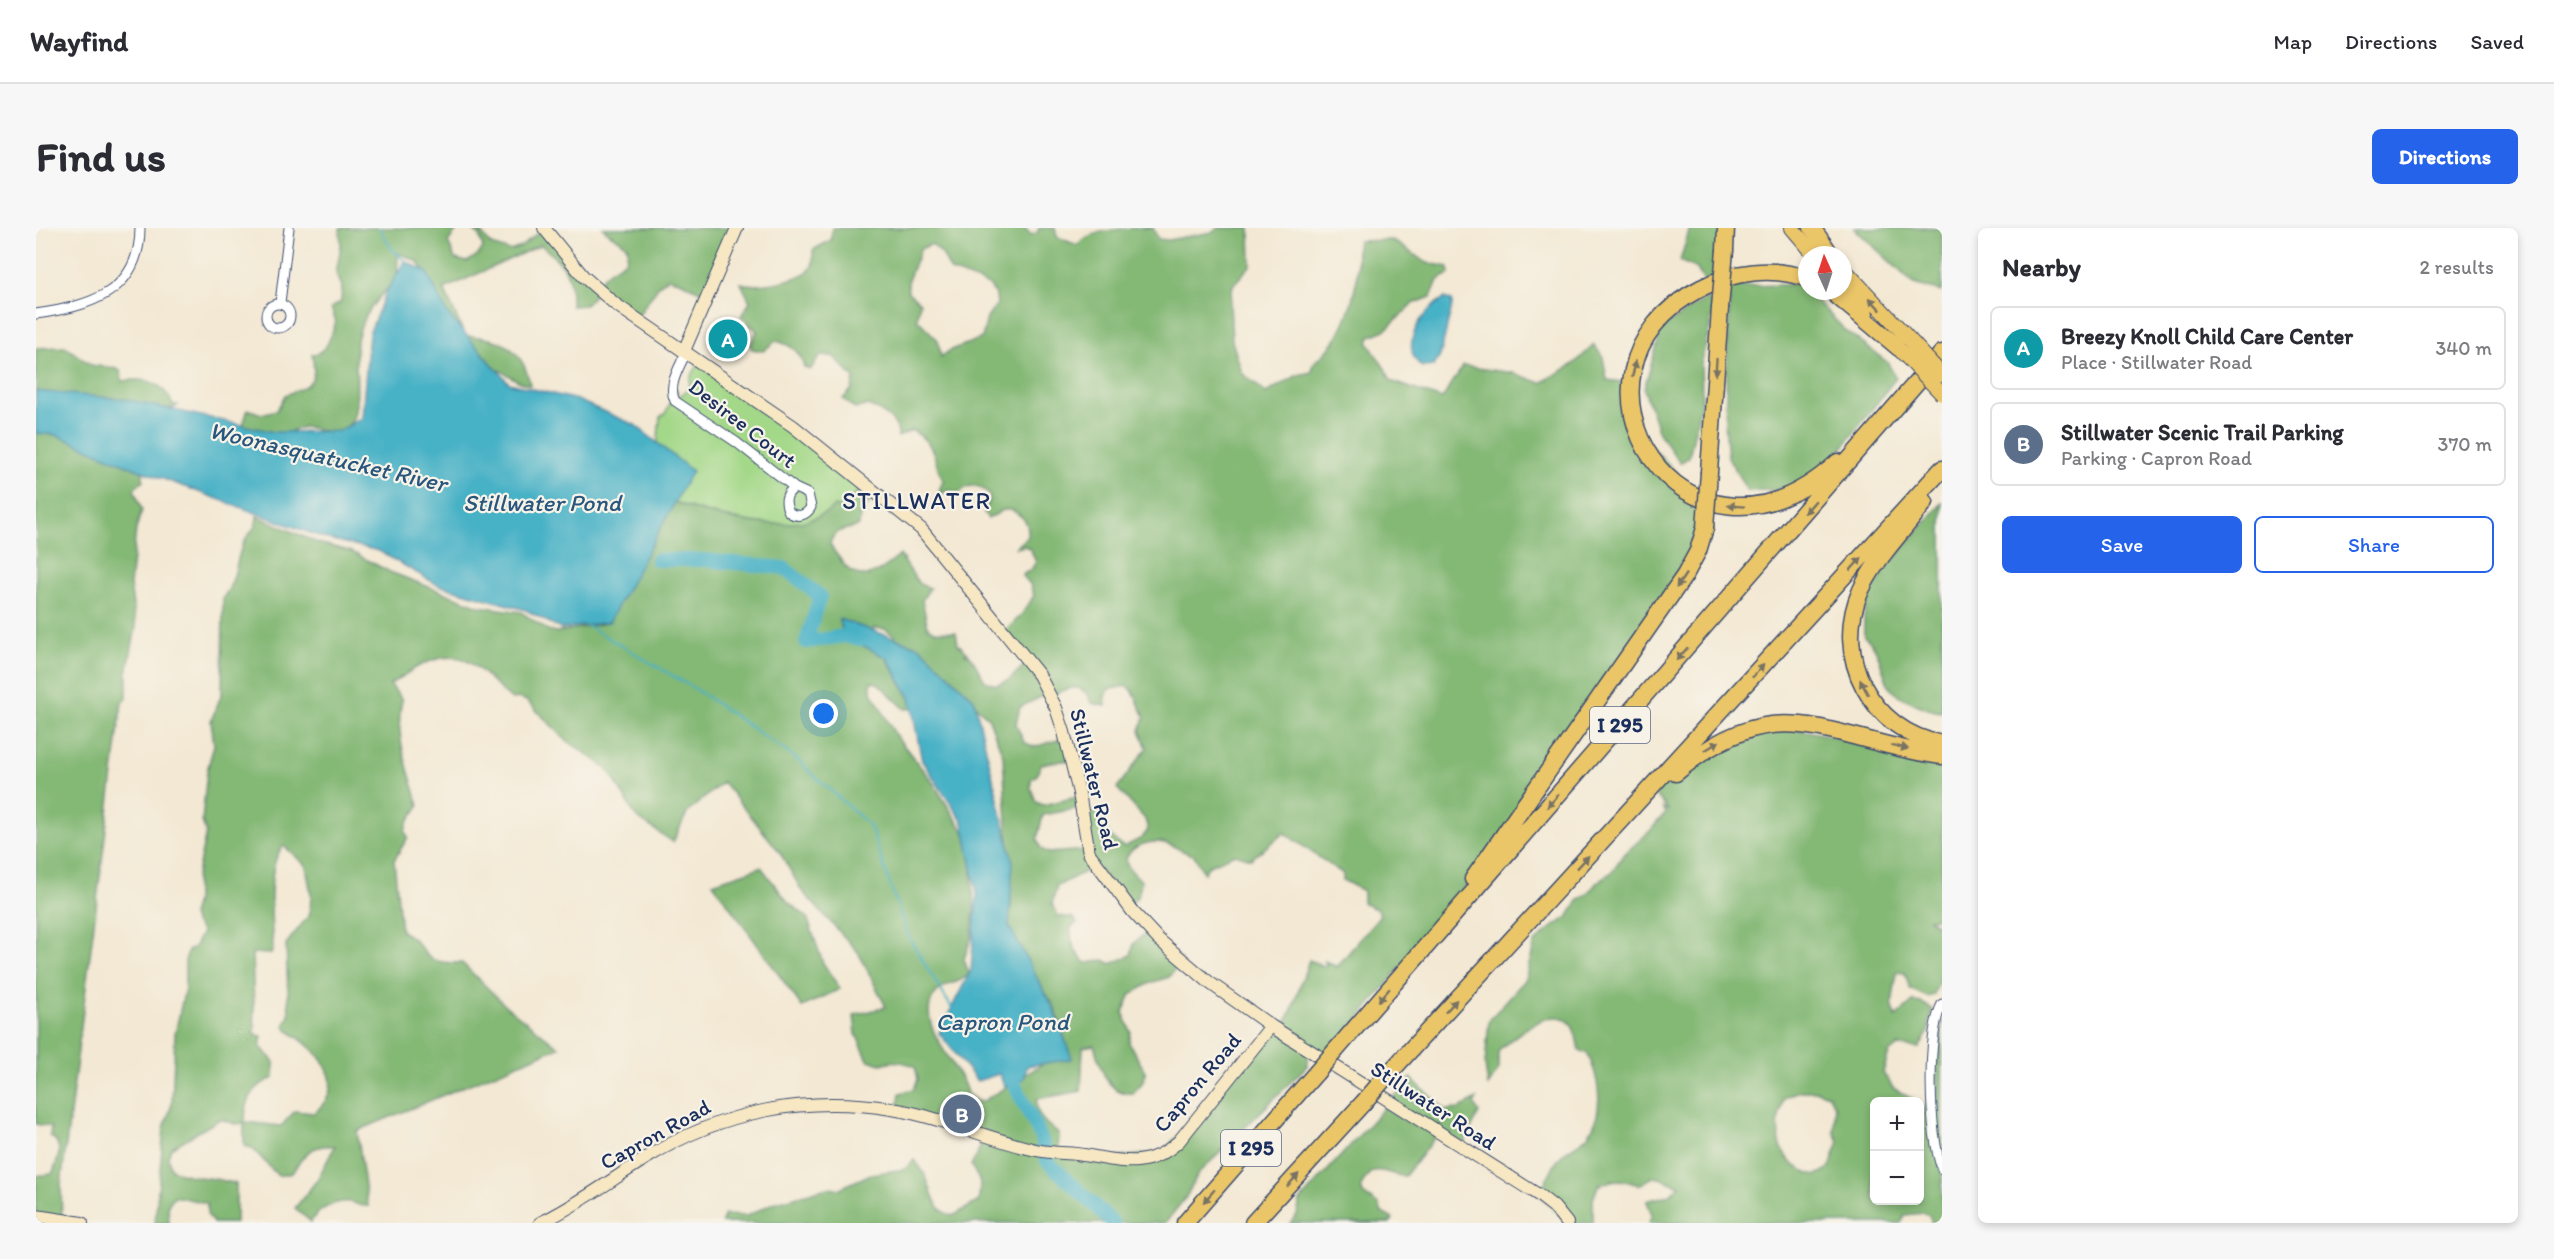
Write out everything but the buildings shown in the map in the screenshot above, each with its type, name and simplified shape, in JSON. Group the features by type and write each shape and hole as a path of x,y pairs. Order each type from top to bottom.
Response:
{"highway":[{"path":"1404,971 1523,808 1685,575 1698,551 1705,528 1726,228"},
{"path":"1810,228 1820,246"},
{"path":"1798,277 1766,272 1724,279 1684,298 1657,324 1637,359 1631,390 1635,424 1643,447 1653,462 1672,482 1703,500 1731,506 1766,504 1792,495 1820,478 1904,400"},
{"path":"1843,300 1903,346"},
{"name":"I 295","path":"1185,1223 1940,361"},
{"name":"I 295","path":"1253,1223 1942,469"},
{"path":"1942,479 1867,579 1855,605 1850,633 1858,676 1877,708 1909,733 1942,744"},
{"path":"1619,823 1705,751 1735,734 1761,726 1782,723 1805,724 1942,756"}],"main road":[{"path":"1792,228 1815,246"},
{"path":"1852,280 1942,394"},
{"path":"1852,296 1903,346 1940,361"}],"street":[{"path":"36,314 82,306 114,289 133,262 140,228"},
{"path":"280,303 289,228"},
{"name":"Stillwater Road","path":"544,228 592,284 620,308 793,426 921,530 1034,667 1049,692 1064,732 1079,793 1086,845 1098,868 1133,912 1176,955 1210,983 1271,1026 1540,1196 1554,1207 1567,1223"},
{"path":"685,351 737,228"},
{"name":"Desiree Court","path":"685,351 673,385 672,394 675,401 736,442 795,488"},
{"path":"1942,1004 1933,1036 1932,1091 1934,1125 1942,1169"},
{"name":"Capron Road","path":"540,1223 580,1202 650,1155 700,1130 734,1116 772,1109 835,1103 891,1109 936,1118 1038,1151 1127,1162 1148,1159 1164,1153 1179,1141 1271,1026"},
{"path":"36,1216 82,1223"}],"green space":[{"path":"340,228 464,228 457,230 448,242 455,259 467,262 479,254 483,247 479,235 470,228 482,228 481,232 491,245 510,251 521,247 544,228 595,286 608,272 626,260 628,248 603,228 736,228 707,295 682,282 668,278 659,285 638,316 599,290 585,305 571,306 569,278 566,271 541,245 444,289 465,336 499,342 516,353 527,372 530,385 500,371 485,368 451,337 424,271 417,261 398,253 397,280 372,307 359,331 356,349 356,408 349,425 342,431 334,433 302,427 293,430 283,438 275,438 243,425 248,409 261,414 277,410 285,395 307,385 313,377 312,354 322,351 328,342 336,322 331,308 341,302 342,286 336,274 341,246"},
{"path":"832,228 1025,228 1031,235 1037,233 1039,228 1055,228 1057,237 1077,245 1092,235 1122,229 1153,228 1158,239 1168,240 1213,232 1218,228 1250,228 1251,265 1233,285 1230,303 1232,341 1242,373 1266,393 1298,375 1312,372 1314,363 1337,338 1354,294 1358,241 1392,240 1427,263 1449,267 1449,274 1438,280 1431,297 1413,304 1385,330 1370,336 1368,343 1391,381 1442,399 1463,366 1514,373 1541,383 1574,364 1594,345 1603,357 1607,380 1631,383 1635,429 1705,503 1704,532 1501,841 1327,1059 1308,1050 1307,1066 1198,1174 1186,1197 1165,1223 722,1223 724,1215 747,1216 773,1203 827,1188 838,1189 871,1174 905,1169 914,1160 921,1168 939,1208 953,1216 979,1201 980,1182 971,1165 982,1140 897,1112 900,1093 914,1089 918,1079 915,1066 894,1061 881,1064 868,1060 856,1034 854,1015 886,1007 858,952 802,891 779,851 723,782 687,813 673,842 636,817 611,774 566,740 527,701 518,698 512,700 470,663 460,658 448,657 417,667 390,684 402,700 401,741 419,806 408,821 405,832 408,837 394,860 401,931 418,944 429,958 436,961 462,963 507,1007 559,1047 357,1131 368,1206 350,1202 333,1204 317,1214 311,1222 295,1208 317,1180 335,1146 314,1149 300,1160 292,1173 278,1176 252,1148 244,1146 244,1123 235,1124 220,1119 171,1148 168,1157 171,1169 236,1184 236,1223 213,1223 207,1214 207,1203 174,1196 168,1205 169,1223 155,1223 164,1128 172,1104 175,1034 185,988 185,961 188,951 195,946 202,932 194,922 192,915 196,901 196,878 206,833 202,821 207,771 214,745 211,721 222,693 223,598 228,591 245,540 255,526 257,516 318,543 350,551 390,572 479,606 521,612 549,631 558,632 602,624 613,613 674,502 712,514 756,523 800,522 819,516 835,506 837,508 846,505 865,482 877,493 860,514 859,526 838,532 830,543 847,568 854,573 869,575 885,567 900,555 919,584 930,588 922,600 928,628 935,631 956,632 958,644 968,653 964,654 970,655 985,681 996,685 1009,680 1029,661 1005,631 1014,623 1034,595 1030,584 1022,575 1031,570 1036,562 1030,549 1025,546 1015,548 1028,537 1028,527 1023,518 1012,510 1003,510 988,519 984,512 990,497 983,489 976,486 968,487 959,493 949,490 938,495 943,480 931,447 912,430 898,437 893,421 884,414 868,405 855,409 843,399 852,389 854,378 833,356 820,356 810,370 804,367 798,353 786,344 776,341 763,351 752,349 750,346 757,331 741,316 750,302 741,283 757,285 797,277 813,265 813,250 831,240","holes":["932,244 942,254 951,271 989,285 996,296 997,304 987,318 982,338 949,351 941,357 938,340 917,319 920,302 908,292 910,276 920,249","874,628 885,629 988,717 1003,755 1011,908 1001,952 1047,994 1056,1011 1068,1048 982,1102 967,1094 957,1071 933,1030 929,1017 930,1004 937,992 969,974 964,959 972,936 974,908 970,841 931,780 896,736 871,690 871,682 878,683 905,709 916,708 872,634","1126,686 1132,690 1145,717 1140,730 1147,748 1117,788 1145,819 1148,830 1142,838 1124,847 1108,833 1102,812 1083,815 1087,850 1048,853 1041,849 1037,839 1043,815 1081,808 1078,797 1043,805 1036,802 1031,788 1031,779 1037,775 1041,764 1069,760 1065,738 1034,747 1024,742 1016,724 1020,707 1049,693 1052,695 1070,688 1080,689 1092,703 1106,706 1105,696 1108,690","1284,833 1343,874 1343,880 1363,891 1363,903 1378,910 1380,915 1337,967 1325,961 1326,967 1309,960 1291,1012 1282,1029 1274,1031 1163,1152 1105,1159 1058,1150 1059,1134 1039,1115 1037,1099 1081,1091 1083,1047 1094,1045 1102,1070 1110,1084 1116,1089 1133,1093 1142,1083 1146,1073 1129,1043 1131,1032 1123,1012 1131,994 1150,983 1169,977 1182,960 1149,930 1134,943 1131,955 1111,964 1104,960 1087,963 1072,942 1071,927 1077,923 1074,918 1058,916 1052,904 1057,886 1096,866 1128,905 1138,895 1141,881 1128,867 1126,859 1138,846 1156,842 1171,845 1194,855 1204,873 1209,865 1235,854 1251,859","284,846 306,866 311,894 310,914 286,944 289,1015 285,1024 287,1030 319,1056 330,1078 330,1090 325,1101 314,1113 295,1111 281,1126 245,1122 247,1107 252,1095 261,1085 274,1078 274,1062 260,1046 262,1036 255,1035 252,953 271,954 273,950 271,895 274,865"]},
{"path":"1690,228 1724,228 1721,280 1707,286 1697,269 1680,261"},
{"path":"1854,228 1942,228 1942,292 1914,284"},
{"path":"1798,284 1798,300 1816,300 1846,331 1887,362 1896,378 1840,451 1791,489 1747,491 1728,457 1725,424 1730,287"},
{"path":"1707,298 1714,309 1701,363 1702,398 1689,457 1680,463 1659,433 1644,389 1662,328"},
{"path":"66,347 91,365 117,369 121,372 122,381 139,380 159,386 173,405 178,405 174,408 156,408 36,396 36,348"},
{"path":"700,362 865,482 856,495 846,504 837,508 835,506 819,516 800,522 779,524 734,519 674,502 657,450 660,417 665,414 677,389 677,398 690,388 690,378"},
{"path":"36,431 79,439 143,470 143,481 134,489 142,510 136,529 130,585 136,627 127,673 127,698 122,702 61,1185 62,1223 36,1223 36,1176 52,1174 59,1149 55,1140 50,1136 51,1127 36,1124"},
{"path":"1942,503 1942,712 1913,703 1898,695 1889,686 1874,646 1864,636 1864,627 1866,604 1874,587"},
{"path":"1772,724 1942,758 1942,917 1929,919 1942,928 1942,971 1934,995 1927,997 1910,989 1905,973 1897,972 1892,1004 1896,1017 1913,1002 1922,1003 1932,1009 1928,1033 1919,1048 1898,1046 1889,1053 1883,1072 1893,1088 1910,1097 1870,1097 1870,1205 1924,1205 1924,1106 1937,1117 1936,1068 1942,1020 1942,1223 1932,1223 1929,1216 1924,1213 1905,1215 1901,1223 1649,1223 1652,1215 1647,1201 1668,1195 1680,1186 1655,1176 1639,1185 1618,1180 1598,1186 1593,1199 1593,1223 1567,1223 1539,1194 1559,1158 1586,1137 1594,1125 1599,1104 1595,1072 1587,1053 1579,1050 1575,1032 1570,1023 1562,1018 1553,1017 1521,1032 1498,1052 1498,1071 1488,1086 1485,1065 1489,1020 1525,980 1535,943 1569,916 1578,901 1589,893 1597,882 1611,873 1623,855 1650,831 1665,813 1663,808 1668,810 1656,795 1706,750","holes":["1798,1091 1817,1091 1829,1095 1835,1108 1834,1131 1839,1141 1830,1168 1817,1175 1804,1171 1786,1156 1781,1146 1778,1123 1784,1098"]},
{"path":"761,867 788,902 807,917 823,963 840,989 802,1007 713,883"},
{"path":"1411,1078 1445,1110 1459,1109 1477,1099 1474,1104 1479,1113 1462,1147 1438,1133 1405,1176 1380,1171 1370,1173 1361,1187 1363,1194 1379,1205 1382,1213 1393,1219 1390,1223 1290,1223 1297,1215 1300,1201"}],"water":[{"name":"Stillwater Pond","path":"405,261 427,272 447,313 509,383 577,400 635,425 692,471 609,622 561,629 526,610 438,585 379,551 324,538 136,469 56,435 36,433 36,391 124,399 274,432 339,431 362,418 369,334 386,292"},
{"path":"1445,298 1452,301 1452,306 1440,356 1434,366 1422,367 1415,359 1412,340 1428,311"},
{"name":"Capron Pond","path":"839,619 920,647 974,699 1013,862 1009,926 1054,1009 1072,1059 1027,1066 1024,1079 1005,1086 999,1074 977,1081 939,1033 971,970 977,893 963,822 922,761 910,698 887,658 844,636"}],"waterway":[{"path":"379,228 392,249 405,261"},
{"name":"Woonasquatucket River","path":"657,560 704,560 784,568 820,596 806,642 844,636 861,639"},
{"path":"586,625 697,690 794,757 870,826 908,936 953,1010"},
{"name":"Woonasquatucket River","path":"1009,1068 1018,1092 1041,1137 1047,1161 1113,1223"}],"place":[{"name":"Breezy Knoll Child Care Center","path":"728,339"},
{"name":"Stillwater Scenic Trail Parking","path":"962,1114"}],"district":[{"name":"STILLWATER","path":"917,501"}]}
